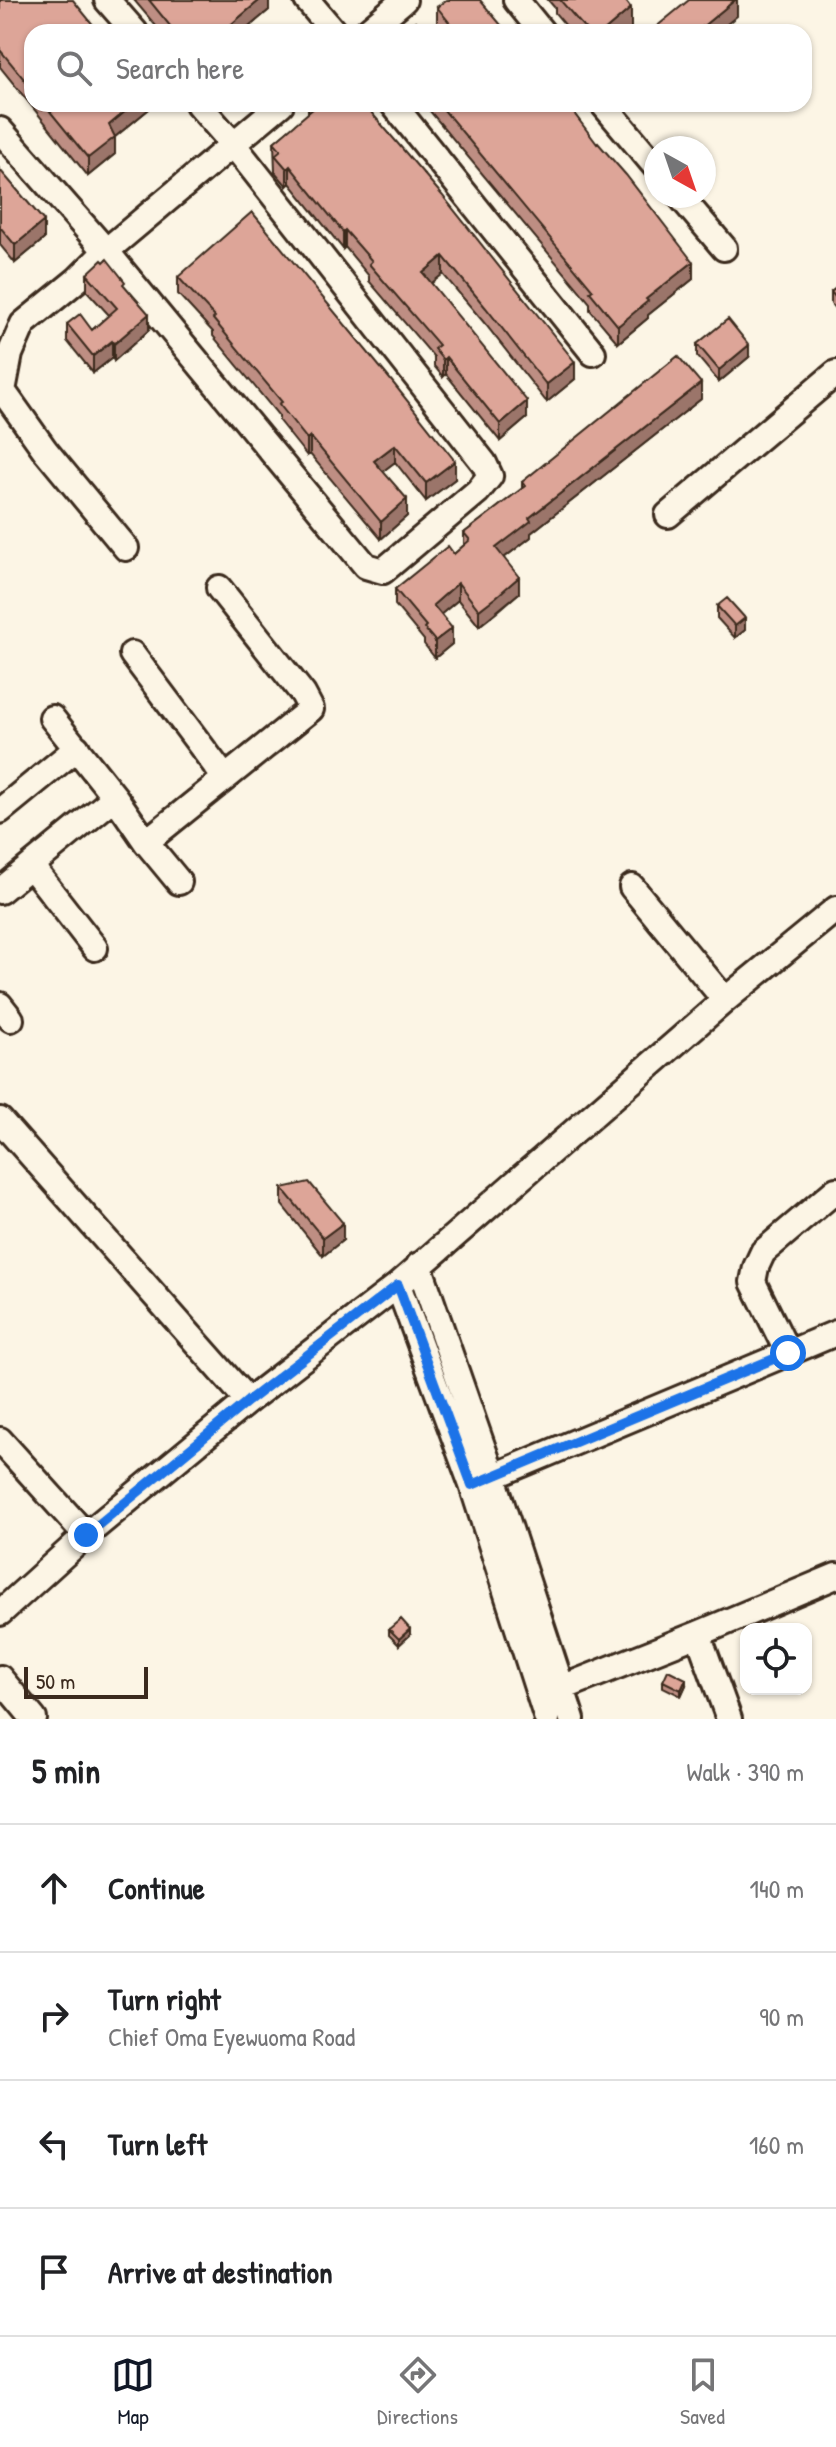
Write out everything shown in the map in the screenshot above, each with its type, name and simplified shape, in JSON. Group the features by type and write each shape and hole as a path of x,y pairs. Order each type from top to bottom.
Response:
{"street":[{"path":"107,0 128,24"},
{"path":"307,0 327,24"},
{"path":"376,24 404,0"},
{"path":"516,0 536,24"},
{"path":"0,130 106,251 366,566 383,571 478,491 490,476 484,463 205,112"},
{"path":"126,548 1,393 10,354 23,324 271,112"},
{"path":"399,112 593,353"},
{"path":"610,112 644,153"},
{"path":"690,208 724,248"},
{"path":"668,515 836,373"},
{"path":"146,842 311,709 303,694 219,588"},
{"path":"132,654 225,778"},
{"path":"52,718 179,882"},
{"path":"0,811 77,748"},
{"path":"0,891 115,797"},
{"path":"31,866 95,948"},
{"path":"632,887 725,1000"},
{"path":"0,1613 86,1535 248,1401 398,1285 725,1000 836,909"},
{"path":"0,1120 248,1401"},
{"path":"788,1353 753,1282 756,1267 763,1252 836,1190"},
{"path":"419,1265 547,1719"},
{"path":"398,1285 482,1481 572,1719"},
{"path":"482,1481 836,1333"},
{"path":"0,1440 86,1535"},
{"path":"562,1688 836,1576"},
{"path":"698,1634 729,1719"},
{"path":"0,1678 34,1719"}],"building":[{"path":"0,0 73,0 92,24 24,24 24,79 0,50"},
{"path":"149,0 260,0 232,24 168,24"},
{"path":"446,0 480,0 500,24 451,24 437,7"},
{"path":"560,0 625,0 631,8 612,24 581,24"},
{"path":"689,0 735,0 706,24 660,24"},
{"path":"51,112 124,112 109,125 115,137 88,158"},
{"path":"309,112 371,112 442,195 575,362 545,383 443,256 423,273 527,401 500,424 446,357 443,360 434,349 439,345 369,264 372,261 345,230 343,232 290,166 287,169 275,155 281,150 274,142"},
{"path":"446,112 573,112 644,198 644,208 651,208 693,262 618,326 590,292 593,290"},
{"path":"0,170 44,221 15,245 0,227"},
{"path":"252,212 455,461 426,483 395,445 374,461 407,499 381,522 310,436 307,439 279,404 282,402 213,319 215,317 178,277"},
{"path":"107,259 125,282 123,284 149,314 114,344 112,341 93,356 67,324 80,314 92,330 117,308 87,274"},
{"path":"728,319 749,345 719,370 697,344"},
{"path":"678,356 701,383 529,518 531,521 496,548 519,577 496,597 479,610 458,583 433,605 452,628 435,641 395,589 448,546 454,554 470,540 464,533 525,486 522,482"},
{"path":"727,598 745,618 735,626 717,606"},
{"path":"309,1182 343,1223 323,1238 282,1188"},
{"path":"401,1619 410,1629 399,1639 389,1629"},
{"path":"668,1670 686,1679 681,1690 663,1681"}],"route":[{"path":"86,1535 248,1401 398,1285 472,1485 788,1353"}]}
